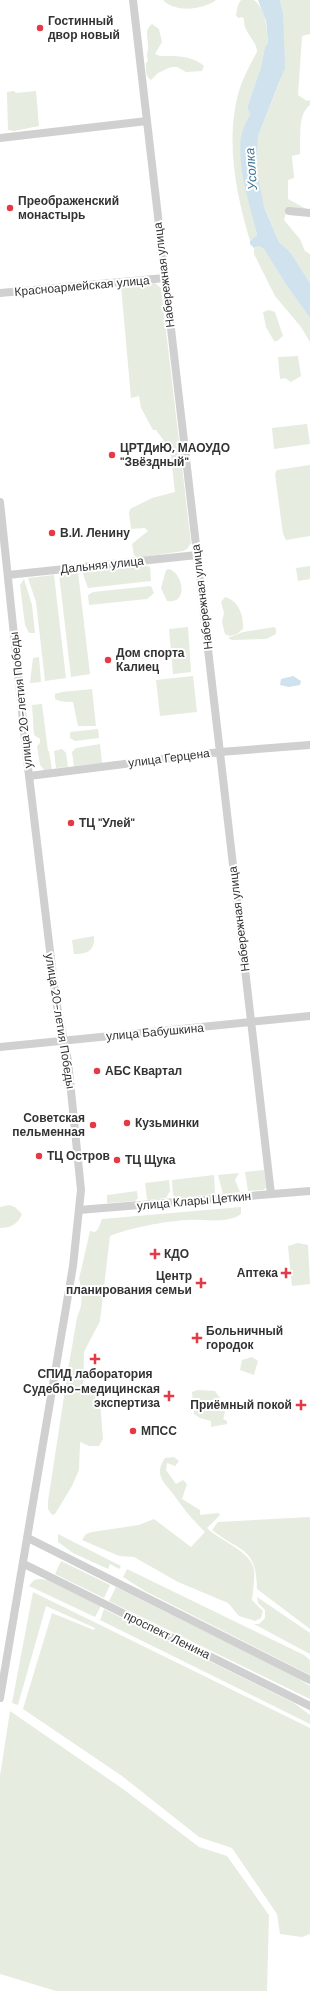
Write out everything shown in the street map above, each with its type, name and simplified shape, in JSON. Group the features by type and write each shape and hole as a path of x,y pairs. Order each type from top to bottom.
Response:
{"street":[{"name":"Набережная улица","path":"133,0 271,1194"},
{"path":"0,138 147,121"},
{"path":"289,211 310,213"},
{"name":"Красноармейская улица","path":"0,293 165,278"},
{"name":"улица 20-летия Победы","path":"0,502 29,776 56,1001 64,1040 81,1182 73,1266 24,1564 0,1698"},
{"name":"Дальняя улица","path":"8,574 197,555"},
{"name":"улица Герцена","path":"29,776 220,752 310,745"},
{"name":"улица Бабушкина","path":"0,1047 310,1016"},
{"name":"улица Клары Цеткин","path":"79,1210 310,1191"},
{"name":"проспект Ленина","path":"28,1538 310,1680"},
{"name":"проспект Ленина","path":"24,1564 310,1706"}],"shaded area":[{"path":"163,0 216,0 204,6 189,9 175,7"},
{"path":"241,0 254,0 258,4 264,14 268,43 265,46 261,67 247,108 250,114 241,136 242,161 257,235 250,241 240,205 234,167 233,128 239,91 257,52 255,44 244,24 244,19 242,17 238,18 236,15 238,5"},
{"path":"280,0 310,0 310,34 302,36 298,95 307,101 310,100 310,105 303,114 301,121 300,154 292,156 294,178 288,180 288,199 310,211 286,213 284,220 300,239 305,251 310,254 310,283 291,253 279,242 263,204 257,171 258,136 281,79 283,13"},
{"path":"152,24 159,29 162,42 155,54 161,56 179,56 192,59 204,66 202,71 186,72 177,67 171,67 158,73 151,80 147,74 146,63 148,61 147,34 148,29"},
{"path":"14,91 16,93 36,91 39,126 14,131 8,130 7,92"},
{"path":"258,246 264,249 287,286 310,318 310,342 301,327 275,296 254,254 254,248"},
{"path":"155,283 161,288 191,543 187,549 183,551 138,558 134,555 132,544 148,531 145,528 131,529 130,509 152,498 175,492 170,449 156,430 153,430 141,408 139,396 131,398 121,286"},
{"path":"269,310 275,312 283,336 277,341 274,341 266,327 263,312"},
{"path":"298,356 301,376 291,382 285,378 280,379 278,357"},
{"path":"307,424 310,444 274,449 272,428"},
{"path":"310,465 310,536 286,540 283,534 275,474 277,470"},
{"path":"144,565 150,567 151,581 88,588 82,571 86,568 101,570 115,566"},
{"path":"310,566 310,579 298,581 296,568"},
{"path":"169,569 178,577 182,588 181,594 174,601 167,601 161,588 166,570"},
{"path":"78,572 90,674 71,677 59,574"},
{"path":"54,575 66,678 45,681 36,602 28,578"},
{"path":"24,579 32,605 35,633 29,633 25,625 20,585"},
{"path":"151,586 154,593 147,599 89,605 88,595 93,592"},
{"path":"225,597 237,605 243,619 243,629 237,634 230,636 225,634 222,622 224,613 221,602"},
{"path":"188,627 191,672 173,674 169,629"},
{"path":"274,627 276,629 276,634 266,639 232,640 228,638 243,632"},
{"path":"39,657 41,682 30,683 33,658"},
{"path":"193,676 197,712 160,716 156,680"},
{"path":"92,689 96,726 78,726 73,702 57,700 55,699 55,694"},
{"path":"42,704 52,770 45,771 40,765 37,746 40,743 40,739 34,735 32,705"},
{"path":"98,729 99,738 75,741 70,738 70,732"},
{"path":"100,744 102,763 74,766 72,752 76,748"},
{"path":"62,749 66,753 68,767 56,768 54,751"},
{"path":"94,936 92,948 89,951 74,954 72,940"},
{"path":"264,1170 266,1187 264,1190 248,1191 245,1172"},
{"path":"239,1173 235,1180 240,1192 223,1194 218,1175"},
{"path":"214,1175 215,1194 177,1198 173,1195 172,1180"},
{"path":"169,1180 170,1191 166,1198 147,1199 145,1183"},
{"path":"137,1191 138,1198 135,1201 107,1203 107,1195"},
{"path":"9,1205 15,1207 22,1214 14,1225 0,1228 0,1207"},
{"path":"241,1207 241,1214 229,1219 187,1220 148,1225 110,1236 100,1321 84,1352 83,1388 96,1396 100,1401 103,1439 99,1446 89,1446 80,1442 79,1470 72,1486 55,1514 52,1515 48,1509 48,1501 69,1364 77,1318 81,1306 82,1292 79,1279 90,1231 95,1232 98,1229 102,1219"},
{"path":"298,1243 308,1245 310,1284 292,1286 288,1246"},
{"path":"252,1357 258,1361 254,1375 240,1370 242,1360"},
{"path":"198,1390 215,1391 223,1404 225,1411 223,1419 227,1421 227,1424 211,1427 211,1421 200,1418 194,1414 192,1392"},
{"path":"174,1457 179,1461 175,1466 167,1463 166,1470 176,1484 183,1480 187,1484 182,1499 200,1510 200,1515 218,1513 220,1515 207,1528 242,1552 252,1564 254,1578 252,1600 263,1611 261,1618 255,1621 239,1616 228,1603 178,1582 134,1557 119,1556 82,1540 86,1534 92,1532 139,1525 154,1519 191,1547 205,1532 193,1520 162,1480 160,1475 161,1465 165,1458"},
{"path":"310,1517 310,1629 257,1589 254,1565 250,1558 239,1547 212,1530 218,1522"},
{"path":"58,1534 121,1566 119,1569 110,1564 108,1569 73,1553 58,1542"},
{"path":"61,1561 110,1585 104,1598 55,1574"},
{"path":"127,1569 304,1655 310,1660 310,1675 145,1591 123,1577"},
{"path":"34,1580 47,1580 101,1606 95,1617 29,1586"},
{"path":"116,1587 296,1677 310,1686 310,1699 109,1601"},
{"path":"33,1592 310,1728 310,1934 302,1937 280,1934 277,1914 232,1848 199,1837 122,1776 23,1709 52,1613 94,1630 95,1628 46,1606 18,1705 12,1703"},
{"path":"257,1597 310,1633 310,1654 254,1624 259,1624 265,1618 265,1610 258,1603"},
{"path":"104,1609 294,1703 310,1715 310,1724 100,1620"},
{"path":"10,1711 123,1789 199,1847 227,1856 269,1915 267,1991 56,1991 0,1974 0,1776"}],"water":[{"name":"Усолка","path":"258,0 280,0 283,13 285,68 258,136 257,171 264,207 279,242 291,253 310,283 310,318 287,286 264,249 258,246 254,248 250,244 250,241 257,235 242,175 240,150 243,128 250,114 247,108 261,67 265,46 268,43 266,21"},
{"path":"293,676 301,681 300,685 289,687 280,685 281,679"}],"place":[{"name":"Гостинный двор новый","path":"40,28"},
{"name":"Преображенский монастырь","path":"10,208"},
{"name":"ЦРТДиЮ, МАОУДО \"Звёздный\"","path":"112,455"},
{"name":"В.И. Ленину","path":"52,533"},
{"name":"Дом спорта Калиец","path":"108,660"},
{"name":"ТЦ \"Улей\"","path":"71,823"},
{"name":"АБС Квартал","path":"97,1071"},
{"name":"Кузьминки","path":"127,1123"},
{"name":"Советская пельменная","path":"93,1125"},
{"name":"ТЦ Остров","path":"39,1156"},
{"name":"ТЦ Щука","path":"117,1160"},
{"name":"КДО","path":"155,1254"},
{"name":"Аптека","path":"286,1273"},
{"name":"Центр планирования семьи","path":"201,1283"},
{"name":"Больничный городок","path":"197,1338"},
{"name":"СПИД лаборатория","path":"95,1359"},
{"name":"Судебно-медицинская экспертиза","path":"169,1396"},
{"name":"Приёмный покой","path":"301,1405"},
{"name":"МПСС","path":"133,1431"}]}
